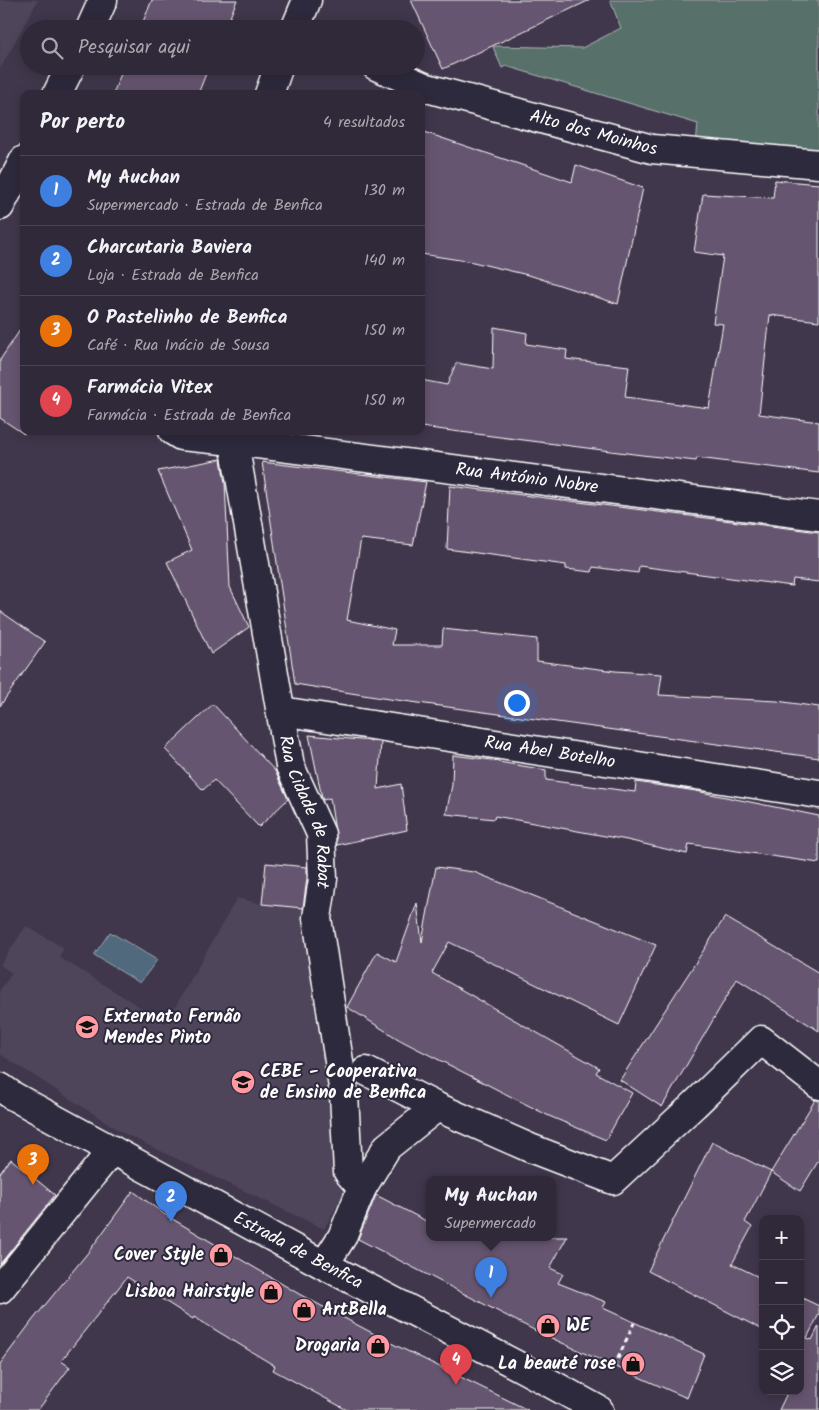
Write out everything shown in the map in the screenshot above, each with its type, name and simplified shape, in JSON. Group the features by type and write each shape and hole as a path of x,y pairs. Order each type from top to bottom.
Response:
{"street":[{"path":"94,20 103,0"},
{"path":"299,20 307,0"},
{"path":"59,90 66,75"},
{"path":"270,90 276,75"},
{"name":"Alto dos Moinhos","path":"397,75 428,88 652,148 819,164"},
{"path":"10,200 20,171"},
{"name":"Rua António Nobre","path":"179,435 232,436 819,516"},
{"name":"Rua Cidade de Rabat","path":"232,436 290,766 321,834 323,879 317,918 344,1094 348,1172 362,1188"},
{"name":"Rua Abel Botelho","path":"281,710 819,794"},
{"path":"366,1071 437,1107 530,1148 613,1180 762,1040 819,1085"},
{"name":"Estrada de Benfica","path":"0,1087 13,1096 324,1265 600,1410"},
{"path":"324,1265 342,1237 362,1188 388,1147 437,1107"},
{"path":"0,1289 112,1150"}],"path":[{"path":"614,1366 634,1323"}],"shaded area":[{"path":"0,0 38,0 27,20 20,20 20,33 0,69"},
{"name":"CEBE - Cooperativa de Ensino de Benfica","path":"237,898 262,904 309,909 347,1187 324,1229 125,1134 0,1054 0,990 12,973 0,965 26,926 64,948 59,957 166,1023"}],"green space":[{"path":"610,0 819,0 819,157 696,144 698,124 506,66 502,68 493,47 582,48 621,28"}],"water":[{"path":"110,932 157,960 140,983 94,955"}],"building":[{"path":"152,0 237,0 229,20 144,20"},
{"path":"411,0 590,0 443,69 425,30 425,20 420,20"},
{"path":"120,75 205,75 200,90 115,90"},
{"path":"425,132 572,182 576,165 643,188 618,304 532,276 473,262 425,255"},
{"path":"775,180 819,184 819,321 770,315 759,414 819,422 819,473 697,458 696,461 642,455 425,428 425,381 447,385 456,363 493,369 494,327 527,333 526,344 567,350 566,359 629,366 625,397 709,408 723,324 713,323 723,256 694,252 703,194 773,198"},
{"path":"20,330 20,431 0,418 0,360"},
{"path":"221,459 225,483 230,587 249,627 211,654 167,562 192,550 158,471"},
{"path":"262,462 426,482 413,545 361,539 347,620 395,630 392,645 442,645 443,629 537,639 537,661 615,671 662,674 659,695 777,701 819,707 819,758 382,698 295,684"},
{"path":"450,486 819,532 819,582 793,579 792,586 639,566 638,573 593,567 592,572 566,569 566,565 447,549"},
{"path":"0,611 45,642 0,706"},
{"path":"213,704 275,771 288,799 259,827 214,780 203,790 165,749"},
{"path":"309,735 381,742 378,789 401,784 407,830 337,845 330,798 323,800 322,798"},
{"path":"453,755 546,770 546,780 635,792 636,782 696,791 819,816 819,863 689,844 687,854 627,840 495,816 494,819 446,814 452,785"},
{"path":"266,863 307,867 303,908 262,904"},
{"path":"436,867 474,872 656,945 619,1025 449,942 432,973 599,1068 596,1073 632,1093 606,1140 549,1116 400,1040 347,1007 377,952 396,962 417,903 422,942"},
{"path":"725,917 819,973 819,1031 737,979 662,1107 620,1080"},
{"path":"815,1100 819,1100 819,1160 800,1191 771,1172"},
{"path":"712,1142 771,1172 745,1222 752,1227 732,1264 759,1277 759,1328 648,1271"},
{"path":"11,1159 55,1195 0,1264 0,1173"},
{"path":"133,1191 164,1214 299,1294 395,1345 528,1410 347,1410 273,1370 275,1366 194,1317 193,1319 127,1277 61,1361 70,1367 38,1410 0,1410 0,1364 32,1321 90,1250"},
{"path":"376,1195 426,1221 426,1241 556,1241 556,1237 567,1237 550,1268 563,1274 558,1283 606,1302 603,1308 704,1354 687,1398 534,1330 358,1239"},
{"path":"804,1299 819,1306 819,1314 807,1338 812,1340 819,1326 819,1410 779,1410 786,1395 804,1395"}],"place":[{"name":"Externato Fernão Mendes Pinto","path":"87,1027"},
{"name":"CEBE - Cooperativa de Ensino de Benfica","path":"243,1082"},
{"name":"O Pastelinho de Benfica","path":"33,1185"},
{"name":"Charcutaria Baviera","path":"171,1222"},
{"name":"Cover Style","path":"221,1255"},
{"name":"Lisboa Hairstyle","path":"271,1292"},
{"name":"My Auchan","path":"491,1298"},
{"name":"ArtBella","path":"304,1310"},
{"name":"WE","path":"548,1326"},
{"name":"Drogaria","path":"378,1346"},
{"name":"La beauté rose","path":"633,1364"},
{"name":"Farmácia Vitex","path":"456,1385"}]}
